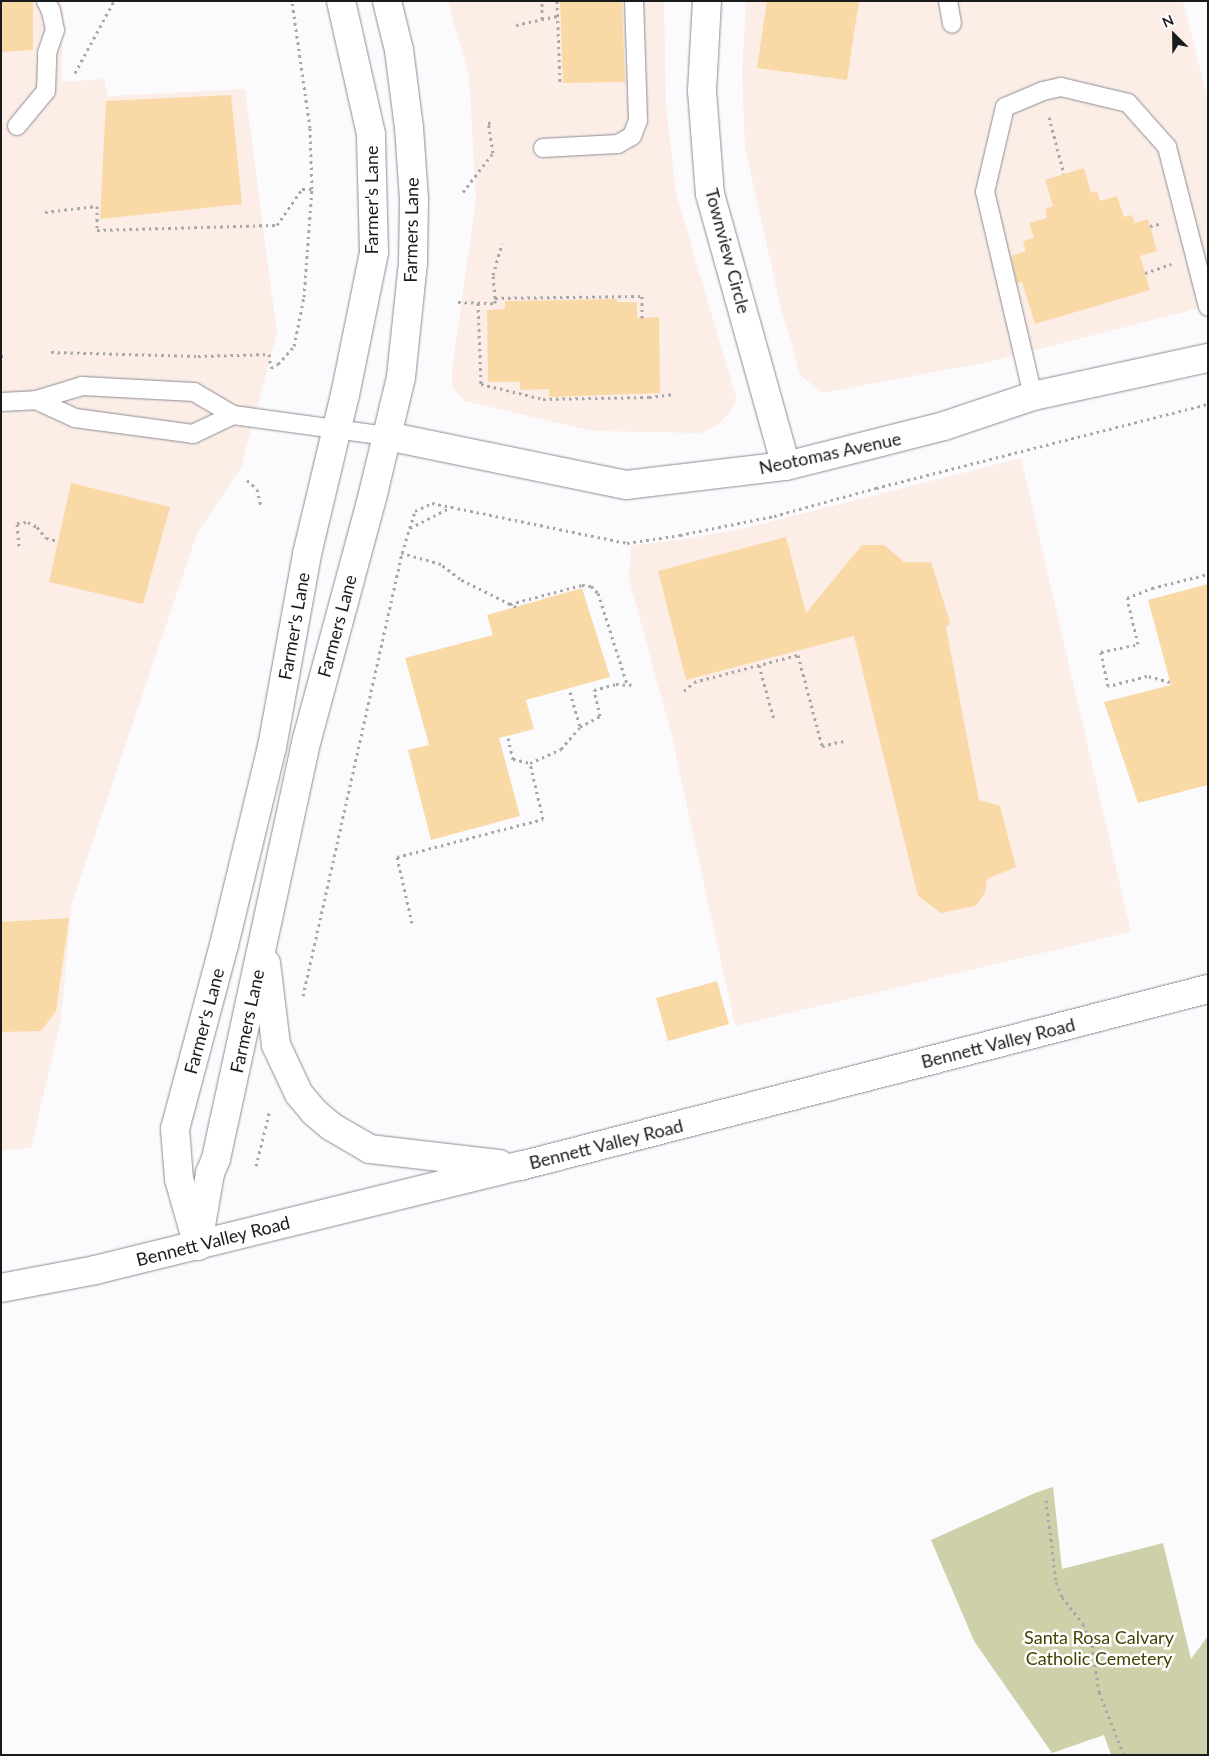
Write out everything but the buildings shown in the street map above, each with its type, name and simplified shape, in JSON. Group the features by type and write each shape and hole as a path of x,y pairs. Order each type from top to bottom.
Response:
{"street":[{"name":"Farmer's Lane","path":"198,1246 179,1179 175,1129 224,945 272,748 307,554 337,428 374,252 371,134 342,1"},
{"name":"Farmers Lane","path":"198,1246 210,1173 216,1159 307,739 401,377 413,263 414,199 406,109 398,50 387,1"},
{"name":"Townview Circle","path":"707,1 702,91 710,194 786,466"},
{"name":"Neotomas Avenue","path":"387,436 626,485 786,466 944,426 1033,396 1208,358"},
{"path":"264,944 276,1045 299,1094 314,1112 332,1127 370,1149 520,1166"},
{"name":"Bennett Valley Road","path":"1,1288 95,1270 198,1246 251,1230 520,1166 1208,989"}],"lane":[{"path":"17,126 46,91 47,54 55,30 51,11 46,1"},
{"path":"543,148 618,144 632,136 638,120 634,1"},
{"path":"948,1 952,24"},
{"path":"1033,396 985,192 1005,106 1043,91 1061,87 1128,103 1167,147 1208,307"},
{"path":"1,402 36,400 82,386 194,392 233,415 387,436"},
{"path":"36,400 75,418 193,434 233,415"}],"path":[{"path":"51,352 198,356 269,354 271,368 278,364 294,346 304,297 312,189 310,128 292,1"},
{"path":"542,1 542,19"},
{"path":"557,1 560,82"},
{"path":"516,24 558,16"},
{"path":"1043,91 1064,174"},
{"path":"463,192 493,153 488,123 493,122"},
{"path":"45,212 97,206 97,230 277,225 302,190 312,189"},
{"path":"458,302 496,303 494,275 502,243"},
{"path":"1145,273 1171,264"},
{"path":"495,298 642,296 642,318"},
{"path":"478,303 481,384 543,399 649,397 672,394"},
{"path":"303,999 402,553 415,511 432,503 627,543 680,535 774,516 876,488 1208,404"},
{"path":"247,480 257,489 261,506"},
{"path":"409,529 451,507"},
{"path":"19,546 17,523 28,522 38,527 46,538 58,541"},
{"path":"402,553 441,564 460,579 516,607"},
{"path":"1170,682 1147,676 1108,686 1101,652 1138,644 1127,598 1152,588 1208,574"},
{"path":"510,604 582,585 591,586 598,593 627,684"},
{"path":"684,691 694,682 798,655 822,746 844,741"},
{"path":"759,664 774,720"},
{"path":"508,738 513,759 530,763 561,749 580,727 600,716 594,690 616,684 633,685"},
{"path":"570,692 580,727"},
{"path":"412,923 397,857 543,819 530,763"},
{"path":"256,1166 271,1109 279,1107"},
{"path":"1046,1500 1056,1582 1062,1597 1083,1624 1092,1645 1099,1692 1124,1755"}],"shaded area":[{"path":"1,1 61,1 64,9 61,82 104,79 108,96 245,89 277,333 241,468 197,534 72,903 61,1020 31,1148 1,1151"},
{"path":"448,1 664,1 666,103 676,193 737,400 718,425 700,433 592,431 465,401 452,388 452,370 476,199 469,77"},
{"path":"746,1 1183,1 1208,101 1208,306 989,362 822,393 800,375 780,304 745,148 742,72"},
{"path":"1021,458 1131,932 735,1026 671,733 629,579 631,545 687,539 749,527"}],"green space":[{"name":"Santa Rosa Calvary Catholic Cemetery","path":"1053,1487 1062,1569 1163,1543 1191,1659 1208,1636 1208,1755 1111,1755 1104,1735 1052,1753 974,1641 931,1540 1035,1493"}]}
